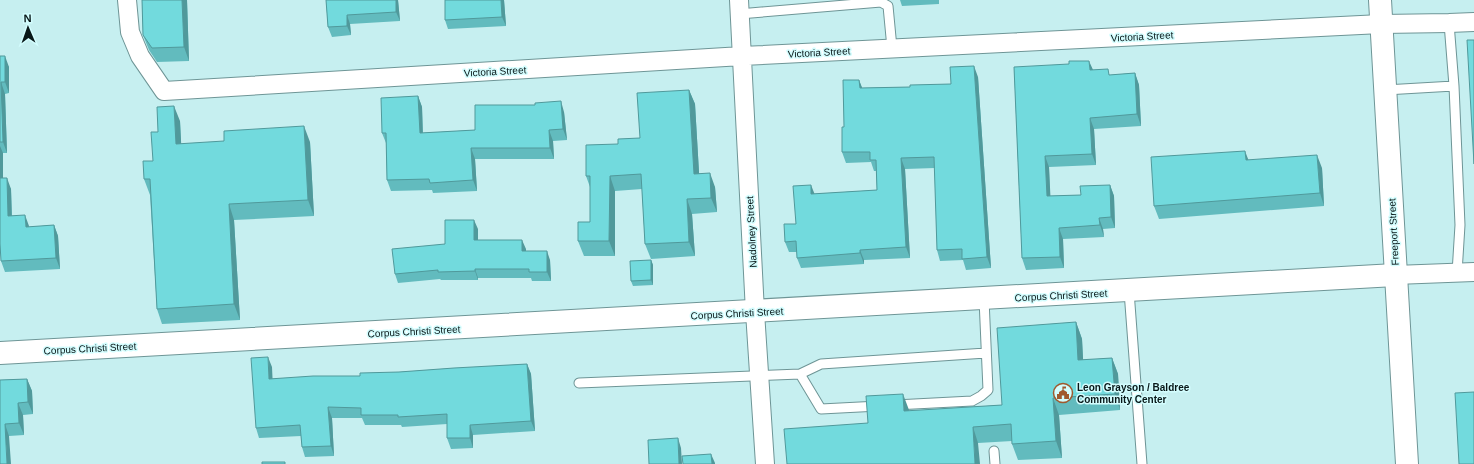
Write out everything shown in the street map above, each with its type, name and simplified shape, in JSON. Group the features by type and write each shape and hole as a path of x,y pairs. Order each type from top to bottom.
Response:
{"street":[{"name":"Victoria Street","path":"126,0 130,32 140,56 164,91 892,48 1381,24 1474,22"},
{"name":"Freeport Street","path":"1380,0 1407,464"},
{"name":"Nadolney Street","path":"739,7 755,312 765,464"},
{"name":"Corpus Christi Street","path":"0,353 1466,272"}],"lane":[{"path":"739,7 881,2 888,6 892,48"},
{"path":"1449,23 1454,86 1460,226 1466,272"},
{"path":"1385,90 1454,86"},
{"path":"1129,291 1142,464"},
{"path":"800,374 821,409 972,400 981,396 988,390 984,299"},
{"path":"579,383 800,374 821,364 986,354"},
{"path":"994,451 995,464"}],"building":[{"path":"142,0 182,0 184,47 152,48 143,35"},
{"path":"326,0 396,0 396,12 347,15 347,26 328,27"},
{"path":"445,0 501,0 502,17 445,20"},
{"path":"1467,40 1474,40 1474,164"},
{"path":"0,56 5,56 5,82 1,82 3,142 0,142"},
{"path":"1069,61 1089,61 1090,70 1108,69 1109,75 1135,73 1137,114 1090,118 1092,154 1045,156 1047,196 1081,195 1080,186 1110,185 1111,217 1099,218 1100,225 1059,228 1060,257 1022,258 1014,67 1069,64"},
{"path":"974,66 987,257 962,259 962,249 937,250 934,157 901,158 906,247 860,250 860,253 797,258 796,241 785,242 784,224 796,224 793,186 811,185 811,194 877,190 876,160 870,160 870,152 842,152 842,127 844,127 843,80 859,80 860,88 951,84 950,67"},
{"path":"689,90 694,174 710,173 711,198 687,199 689,242 645,244 641,174 610,176 609,241 578,241 578,222 590,222 590,176 586,176 586,145 618,144 618,139 640,138 637,93"},
{"path":"418,96 420,133 475,130 475,105 535,105 535,103 561,101 563,129 549,130 550,148 471,148 473,180 430,183 429,179 387,180 386,133 382,133 381,98"},
{"path":"174,106 176,144 224,141 224,131 304,126 308,200 229,204 234,304 157,309 150,179 144,179 143,161 153,161 151,132 158,132 157,107"},
{"path":"1245,151 1246,160 1317,155 1320,193 1154,206 1151,157"},
{"path":"0,178 7,178 8,216 25,215 26,227 54,225 56,258 1,261"},
{"path":"445,220 474,220 474,240 522,240 522,251 547,251 547,272 529,272 529,269 475,269 475,271 438,272 438,270 395,274 392,249 445,244"},
{"path":"651,260 651,280 631,281 630,261"},
{"name":"Leon Grayson / Baldree Community Center","path":"1076,322 1078,360 1112,358 1115,394 1053,398 1056,441 1012,444 1011,424 973,427 975,464 787,464 784,429 868,423 866,396 903,394 904,411 1002,405 997,328"},
{"path":"268,357 269,379 313,376 360,376 360,373 527,364 531,421 470,425 470,438 447,438 447,414 398,417 398,415 361,415 361,408 328,407 331,446 302,447 300,425 256,428 251,358"},
{"path":"27,379 28,402 18,403 19,423 5,424 7,464 0,464 0,380"},
{"path":"1474,392 1474,464 1459,464 1455,393"},
{"path":"678,438 679,464 649,464 648,440"},
{"path":"711,454 712,464 683,464 682,456"},
{"path":"262,462 285,462 285,464 262,464"}],"place":[{"name":"Leon Grayson / Baldree Community Center","path":"1063,393"}]}
